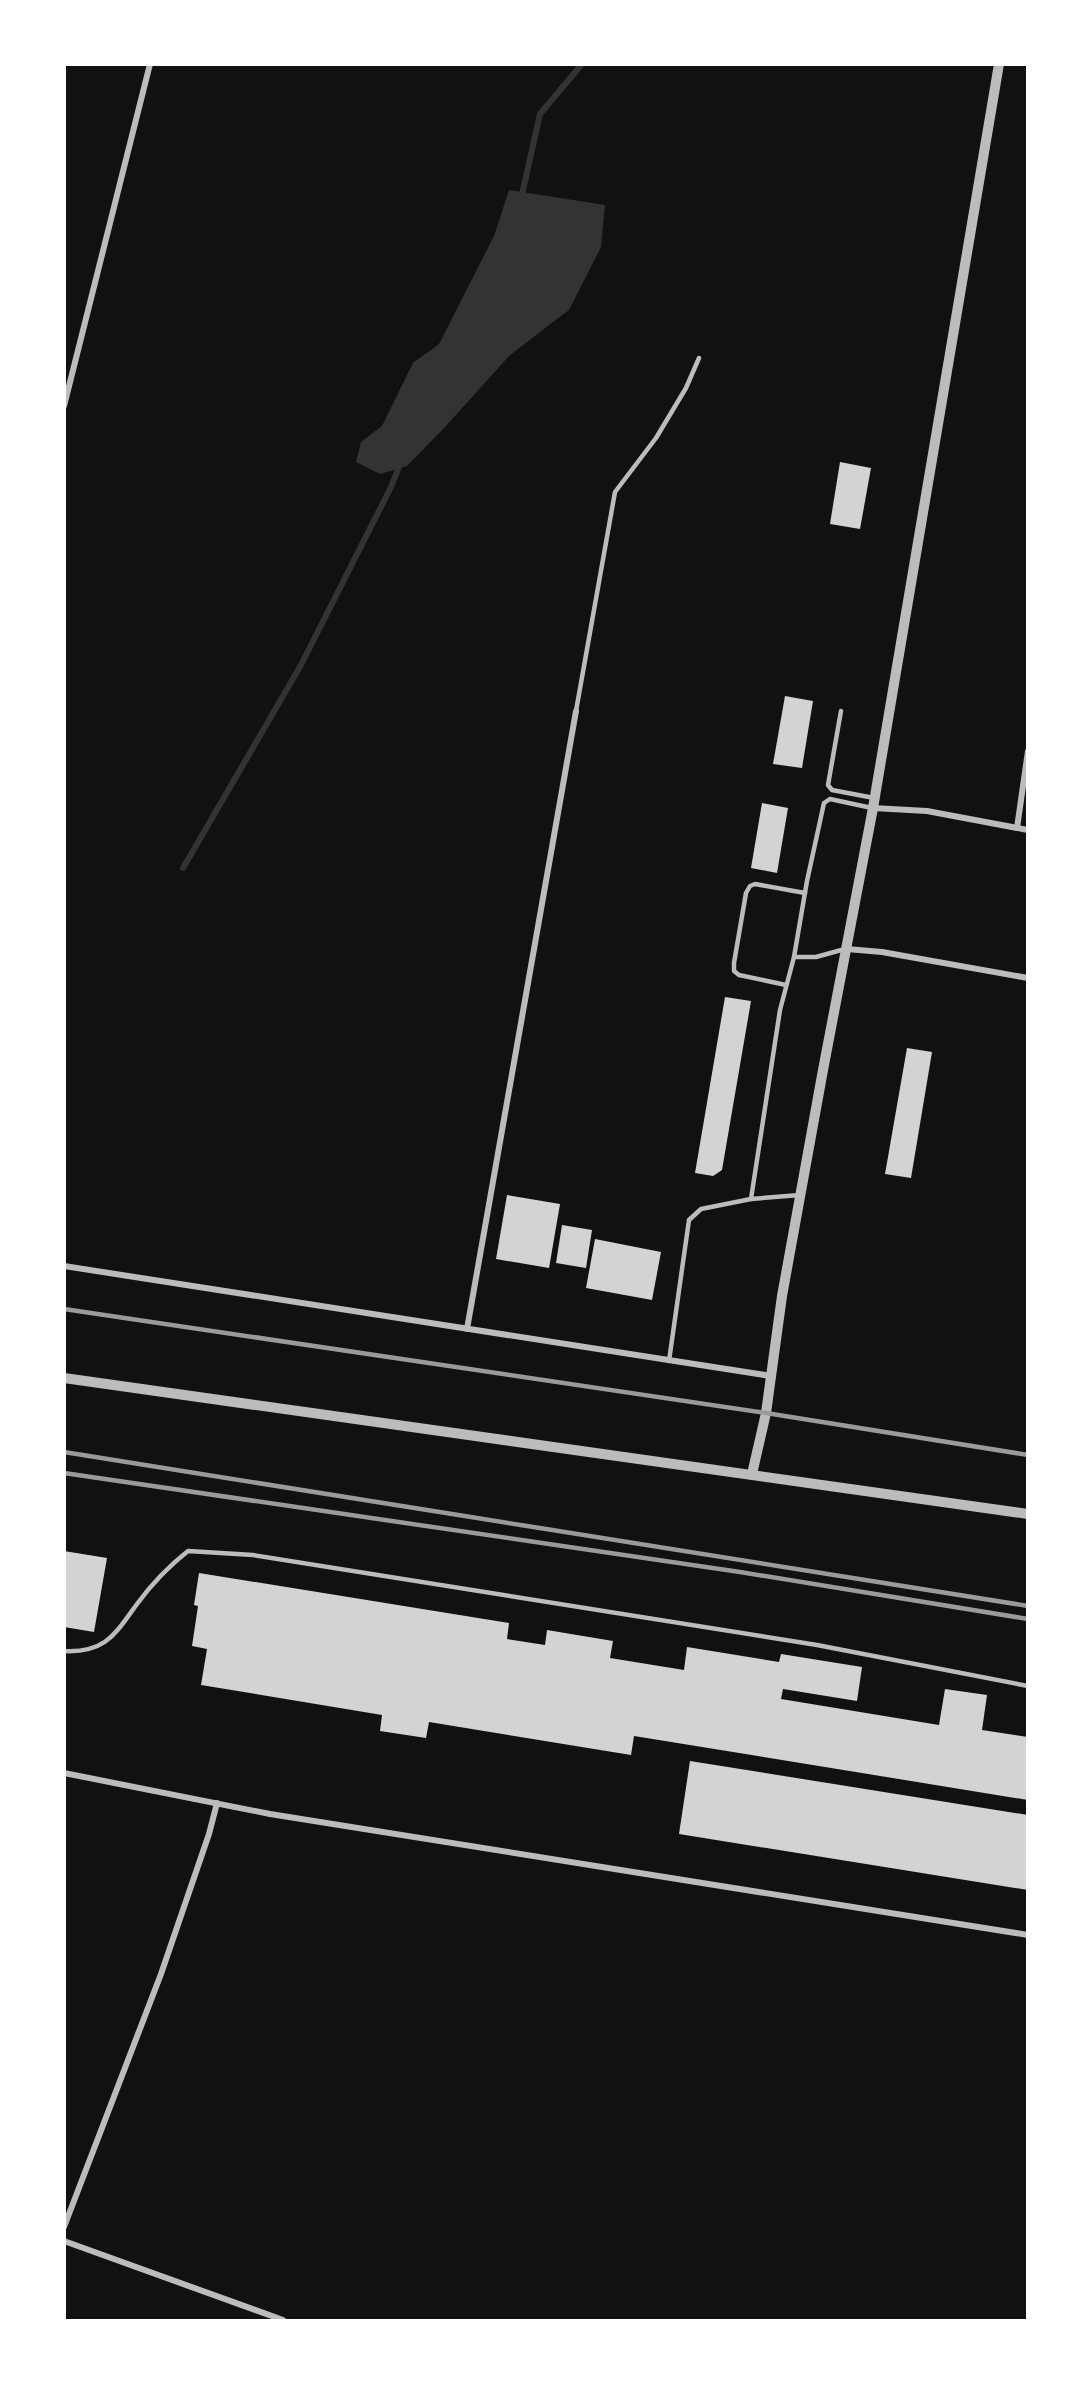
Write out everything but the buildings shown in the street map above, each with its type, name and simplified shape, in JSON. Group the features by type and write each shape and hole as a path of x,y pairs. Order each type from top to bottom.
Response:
{"street":[{"path":"64,406 150,64"},
{"path":"753,1474 766,1413 800,1195 874,803 999,64"},
{"path":"466,1329 576,711"},
{"path":"1017,828 1028,751"},
{"path":"874,803 1028,830"},
{"path":"847,949 882,952 1028,978"},
{"path":"64,1266 771,1376"},
{"path":"64,1378 1028,1514"},
{"path":"64,1773 270,1814 1028,1935"},
{"path":"64,2227 161,1974 209,1834 217,1803"},
{"path":"64,2241 283,2320"}],"lane":[{"path":"576,711 615,492 656,438 686,388 699,358"},
{"path":"841,711 828,785 832,790 874,803"},
{"path":"752,1199 780,1010 794,957 824,803 830,799 874,803"},
{"path":"786,986 739,975 734,971 746,893 750,886 755,884 805,893"},
{"path":"794,957 816,957 847,949"},
{"path":"669,1361 689,1220 701,1209 752,1199 800,1195"},
{"path":"64,1651 91,1650 105,1643 116,1634 137,1604 172,1564 188,1551 253,1555 817,1645 1028,1686"}],"shaded area":[{"path":"509,190 605,205 601,247 569,310 510,355 407,466 380,474 356,462 361,442 382,426 413,363 439,344 494,236"}],"waterway":[{"path":"521,199 540,114 582,64"},
{"path":"183,868 301,665 391,487 401,462"}],"railway":[{"path":"64,1309 766,1413 1028,1455"},
{"path":"64,1452 1028,1606"},
{"path":"64,1473 740,1572 1028,1619"}]}
